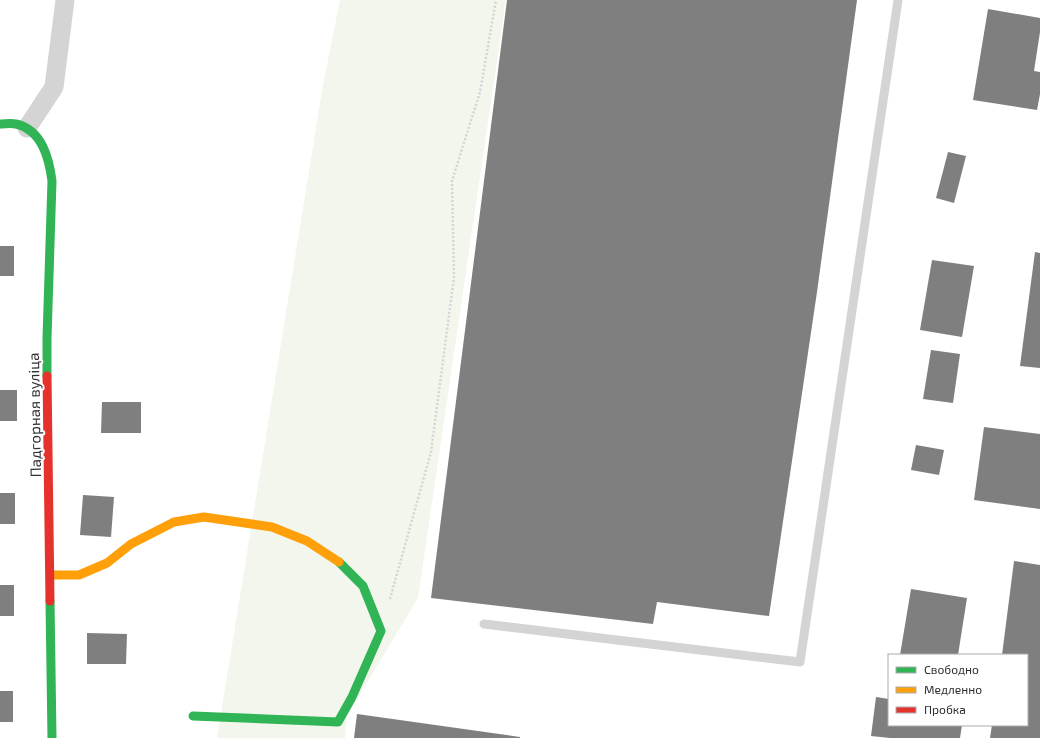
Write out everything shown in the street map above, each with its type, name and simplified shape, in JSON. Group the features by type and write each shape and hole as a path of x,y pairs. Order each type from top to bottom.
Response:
{"street":[{"path":"0,124 15,124 27,128 54,87 65,0"},
{"name":"Падгорная вуліца","path":"27,128 45,148 51,164 52,181 47,338 52,738"},
{"path":"51,575 78,576 107,562 131,544 174,522 204,517 272,528 307,541 339,562 363,586 381,631 352,697 338,722 193,716"}],"lane":[{"path":"484,624 800,662 898,0"}],"path":[{"path":"390,601 431,452 454,277 452,181 480,92 496,0"}],"shaded area":[{"path":"340,0 506,0 418,598 347,716 345,738 217,738 323,85"}],"building":[{"path":"507,0 857,0 817,292 769,616 657,602 653,624 431,598"},
{"path":"988,9 1040,18 1040,32 1034,71 1040,72 1040,94 1037,110 973,100"},
{"path":"948,152 966,156 954,203 936,198"},
{"path":"0,246 14,246 14,276 0,276"},
{"path":"1035,252 1040,253 1040,368 1020,366"},
{"path":"932,260 974,266 962,337 920,330"},
{"path":"931,350 960,354 953,403 923,399"},
{"path":"0,390 17,390 17,421 0,421"},
{"path":"102,402 141,402 141,433 101,433"},
{"path":"984,427 1040,434 1040,509 974,500"},
{"path":"916,445 944,450 939,475 911,470"},
{"path":"0,493 15,493 15,524 0,524"},
{"path":"83,495 114,497 111,537 80,535"},
{"path":"1014,561 1040,565 1040,738 990,738 992,726 1028,726 1028,654 1002,654"},
{"path":"0,585 14,585 14,616 0,616"},
{"path":"911,589 967,598 958,654 900,654"},
{"path":"87,633 127,634 126,664 87,664"},
{"path":"0,691 13,691 13,722 0,722"},
{"path":"876,697 888,699 888,726 962,726 960,738 890,738 871,736"},
{"path":"357,714 520,737 520,738 354,738"}],"traffic: fast":[{"path":"0,124 16,124 25,127 32,132 43,146 51,172 47,376"},
{"path":"193,716 338,722 352,697 381,631 363,586 339,562"},
{"path":"50,601 52,738"}],"traffic: slow":[{"path":"51,575 79,575 107,563 131,544 174,522 204,517 272,527 307,541 339,562"}],"traffic: jam":[{"path":"47,376 50,601"}]}
